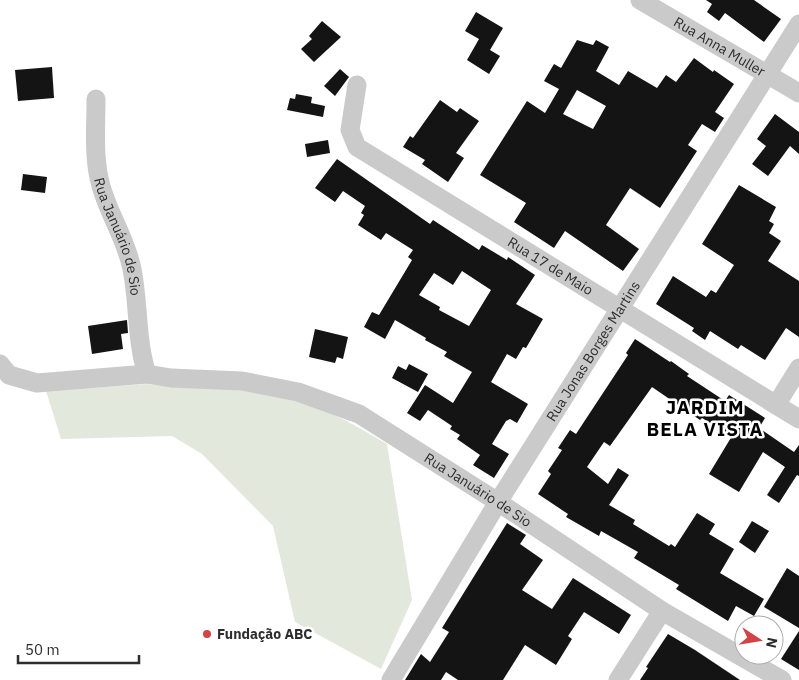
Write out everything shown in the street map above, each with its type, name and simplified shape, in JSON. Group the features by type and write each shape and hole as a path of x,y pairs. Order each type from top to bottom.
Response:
{"street":[{"name":"Rua Anna Muller","path":"640,0 799,93"},
{"name":"Rua Jonas Borges Martins","path":"391,680 498,502 799,24"},
{"name":"Rua 17 de Maio","path":"357,85 350,130 357,147 799,419"},
{"name":"Rua Januário de Sio","path":"96,99 97,169 107,204 123,236 132,269 142,357 147,374"},
{"name":"Rua Januário de Sio","path":"0,364 9,375 36,383 147,374 170,378 242,381 298,392 359,414 498,502 662,612 782,680"},
{"path":"776,405 799,368"},
{"path":"618,680 662,612"}],"shaded area":[{"path":"146,384 234,390 270,394 300,401 351,423 387,444 412,600 381,669 295,622 273,526 202,454 172,436 61,439 46,391"}],"building":[{"path":"706,0 754,0 781,19 764,42 725,13 719,21 707,12 712,4"},
{"path":"476,12 503,28 490,50 500,56 489,74 467,60 479,39 465,31"},
{"path":"322,21 341,37 314,62 301,49 312,39 309,36"},
{"path":"577,40 593,45 596,40 609,47 596,71 619,85 628,71 657,88 666,75 676,82 694,58 734,84 715,112 724,118 715,132 702,124 688,145 697,151 660,208 630,188 606,225 639,249 623,271 565,231 554,248 514,222 526,203 480,175 527,101 545,113 559,89 544,81 554,64 561,68","holes":["577,90 606,106 593,129 563,114"]},
{"path":"52,67 54,98 18,101 15,70"},
{"path":"340,69 349,77 335,96 324,86"},
{"path":"296,94 312,97 311,103 325,106 323,117 287,110 290,98 295,99"},
{"path":"440,100 457,112 460,108 479,121 456,153 464,158 448,182 422,164 425,160 403,147 410,136 413,138"},
{"path":"775,114 799,132 799,154 790,146 768,176 752,164 766,146 757,139"},
{"path":"328,140 330,153 307,157 305,144"},
{"path":"337,159 430,224 433,220 479,250 482,245 507,260 508,257 535,275 516,304 543,319 526,348 523,347 516,359 507,354 491,382 528,404 517,423 510,419 506,421 492,444 509,454 494,478 473,465 480,455 457,439 460,435 450,429 452,426 428,410 420,421 407,413 425,385 453,403 472,372 444,356 447,352 395,320 385,339 364,327 372,312 379,315 412,260 408,257 413,250 386,233 381,240 358,225 364,215 361,213 365,206 343,191 335,202 315,188","holes":["462,271 491,290 469,326 439,310 440,307 419,295 434,273 453,285"]},
{"path":"23,174 47,177 45,193 21,190"},
{"path":"739,185 776,207 769,221 774,224 769,233 781,241 768,261 799,281 799,337 786,328 765,360 741,345 738,349 710,331 705,340 692,331 694,328 656,304 673,276 706,297 711,290 716,293 734,265 702,244"},
{"path":"127,320 128,333 121,334 123,349 92,354 88,326"},
{"path":"315,329 348,337 343,359 337,357 335,363 309,357"},
{"path":"635,339 671,361 689,374 687,376 725,401 729,395 765,418 759,428 794,452 799,445 799,476 797,475 779,503 767,495 785,467 763,452 739,492 709,474 732,436 702,418 700,420 652,387 610,446 604,442 587,467 608,484 618,468 629,475 609,505 635,520 633,524 669,546 671,544 675,547 697,513 715,524 709,534 734,549 720,573 764,599 755,615 736,606 728,621 676,589 679,585 634,558 638,552 601,531 599,536 566,517 568,514 538,494 551,474 548,471 562,450 558,448 570,430 576,434 628,355 626,353"},
{"path":"409,364 428,374 418,392 392,378 398,366 406,370"},
{"path":"752,521 769,531 755,553 739,542"},
{"path":"507,523 526,535 520,544 543,560 522,590 552,609 573,578 631,615 619,634 584,612 568,636 572,639 556,665 525,645 503,680 458,680 446,672 441,680 405,680 421,654 430,662 449,632 442,628"},
{"path":"787,568 799,576 799,628 784,619 784,615 777,615 764,607"},
{"path":"799,631 799,670 784,661 784,654"},
{"path":"668,634 740,680 640,680 648,668 646,667"}],"place":[{"name":"Fundação ABC","path":"207,634"}],"district":[{"name":"JARDIM BELA VISTA","path":"705,418"}]}
